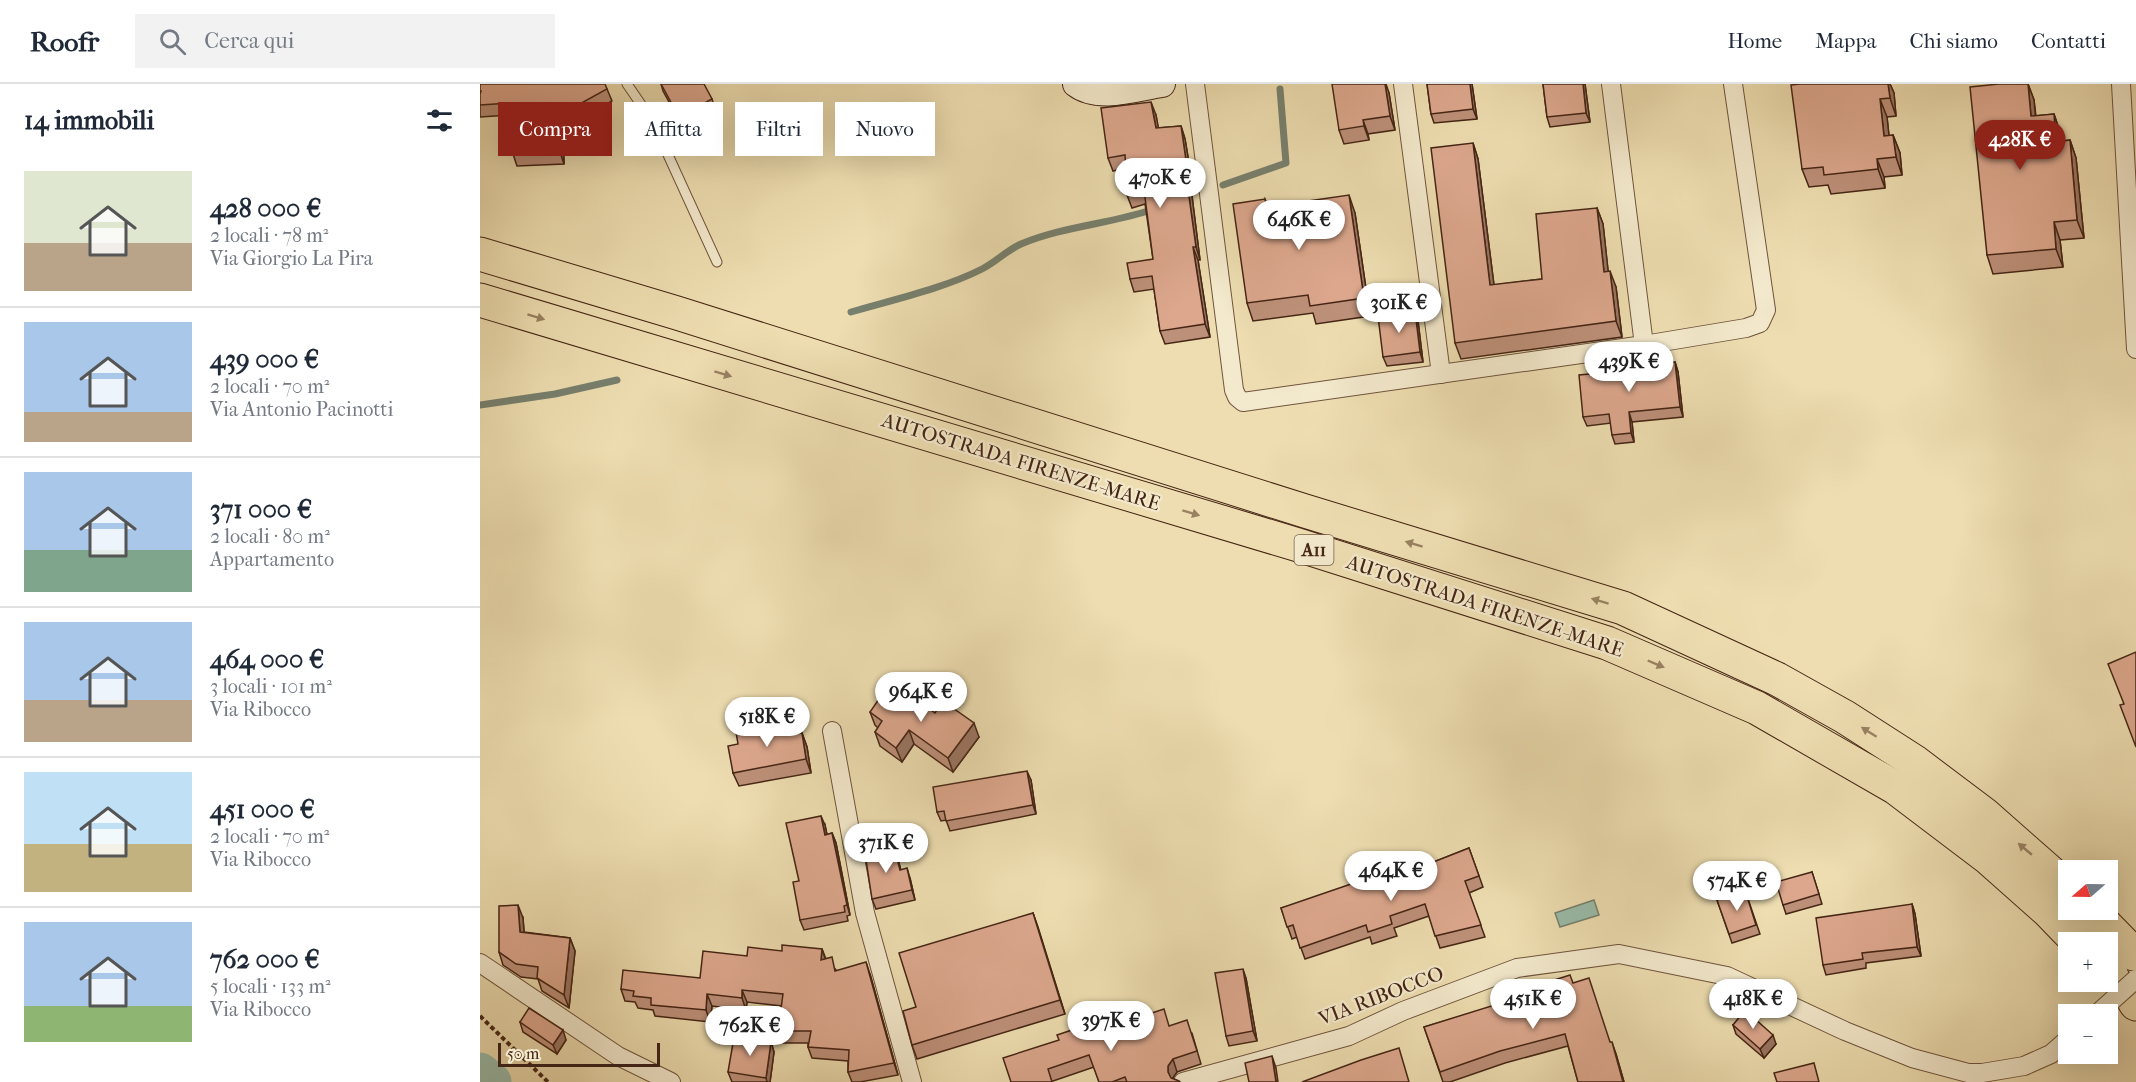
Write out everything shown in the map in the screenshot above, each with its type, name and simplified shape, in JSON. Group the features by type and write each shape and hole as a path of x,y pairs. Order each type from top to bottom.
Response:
{"highway":[{"name":"AUTOSTRADA FIRENZE-MARE","path":"480,254 677,313 1305,511 1623,608 1777,679 1845,717 1915,762 1984,814 2058,879"},
{"name":"AUTOSTRADA FIRENZE-MARE","path":"480,300 1295,544 1607,643 1757,708 1896,788 1987,857 2068,932"},
{"path":"2096,920 2127,981"}],"main road":[{"path":"1076,84 1082,89 1097,92 1162,84"}],"street":[{"path":"1194,84 1234,390 1240,400 1247,402 1644,345 1746,328 1760,323 1766,310 1733,84"},
{"path":"1403,84 1441,374"},
{"path":"1611,84 1644,345"},
{"path":"2121,84 2136,349"},
{"path":"832,731 865,913 912,1082"},
{"name":"VIA RIBOCCO","path":"1183,1082 1349,1036 1403,1011 1517,968 1619,954 1727,976 1845,1031 1912,1058 1968,1073 2025,1074 2058,1048"},
{"path":"480,963 618,1056 671,1082"},
{"path":"2106,1004 2127,981"}],"lane":[{"path":"627,84 653,122 717,262"}],"path":[{"path":"480,1016 548,1082"}],"shaded area":[{"path":"1594,900 1599,915 1560,927 1555,913"}],"building":[{"path":"480,84 605,84 607,89 583,102 498,102 498,104 480,105"},
{"path":"661,84 704,84 712,99 706,102 671,102"},
{"path":"1332,84 1385,84 1390,116 1363,120 1364,126 1339,130"},
{"path":"1427,84 1470,84 1473,109 1431,114"},
{"path":"1543,84 1583,84 1586,113 1547,117"},
{"path":"1888,84 1890,98 1880,99 1884,136 1893,135 1896,157 1877,159 1878,169 1824,175 1823,167 1802,169 1791,85"},
{"path":"2028,84 2031,116 2054,114 2056,142 2070,140 2077,220 2054,222 2056,249 1987,255 1970,87"},
{"path":"1151,102 1156,128 1181,126 1196,247 1193,247 1205,324 1160,331 1152,276 1130,279 1127,263 1153,259 1144,190 1127,195 1125,155 1108,158 1101,108"},
{"path":"1473,143 1490,285 1542,279 1536,214 1597,208 1604,272 1610,271 1616,321 1455,343 1431,148"},
{"path":"1349,195 1364,298 1310,306 1308,295 1247,303 1233,204 1265,199 1266,207"},
{"path":"1415,311 1420,352 1383,357 1378,316"},
{"path":"1675,362 1680,407 1629,412 1631,433 1612,435 1609,414 1583,417 1579,375 1641,369 1640,366"},
{"path":"2136,652 2136,747 2120,705 2124,704 2108,664"},
{"path":"903,690 935,713 943,701 974,723 948,758 909,730 896,748 875,732 882,721 870,712 881,696 887,701 892,693 897,697"},
{"path":"793,722 795,734 802,733 806,759 733,773 728,746 738,744 736,732"},
{"path":"1027,771 1033,805 946,821 944,811 937,812 933,787"},
{"path":"821,816 825,835 832,833 847,905 844,906 845,912 800,920 793,882 799,881 786,823"},
{"path":"894,846 900,870 907,868 912,890 872,899 865,853"},
{"path":"1469,848 1479,876 1465,881 1481,925 1435,936 1425,904 1390,916 1392,924 1368,932 1366,925 1300,948 1293,925 1287,927 1281,908 1386,872 1388,880"},
{"path":"1812,872 1819,894 1783,905 1776,882"},
{"path":"1745,890 1756,925 1729,934 1717,900"},
{"path":"1912,904 1917,947 1862,953 1863,959 1823,965 1816,918"},
{"path":"518,905 520,932 570,938 564,995 537,978 538,967 516,964 499,952 499,906"},
{"path":"1033,913 1060,1000 912,1045 903,1011 916,1007 899,953"},
{"path":"782,945 822,949 821,960 832,957 835,971 866,962 894,1063 848,1072 849,1050 808,1047 811,1031 778,1031 783,994 742,990 742,998 707,994 706,1010 651,1005 651,998 633,996 634,991 621,989 623,970 700,978 703,951 747,956 748,947 782,951"},
{"path":"1243,969 1253,1031 1226,1036 1215,973"},
{"path":"1570,975 1573,983 1589,978 1610,1042 1612,1042 1623,1082 1578,1082 1565,1034 1500,1051 1440,1072 1424,1027 1546,989 1545,983"},
{"path":"529,1008 563,1030 553,1045 520,1022"},
{"path":"1164,1009 1169,1026 1187,1020 1197,1051 1173,1059 1168,1066 1171,1078 1180,1082 1127,1082 1125,1077 1112,1082 1099,1082 1089,1055 1048,1069 1052,1082 1011,1082 1003,1058 1059,1040 1057,1035 1093,1023 1097,1035 1147,1018 1146,1015"},
{"path":"1745,1010 1773,1035 1760,1049 1733,1025"},
{"path":"734,1037 771,1042 766,1078 728,1072"},
{"path":"1399,1048 1409,1082 1302,1082 1361,1060"},
{"path":"1272,1056 1276,1082 1249,1082 1245,1063"},
{"path":"1814,1063 1819,1082 1777,1082 1774,1073"}],"waterway":[{"path":"1223,185 1286,163 1280,89"},
{"path":"851,312 952,282 987,266 1016,247 1037,238 1154,209"},
{"path":"480,405 555,394 617,380"},
{"path":"480,1072 492,1082"}]}
